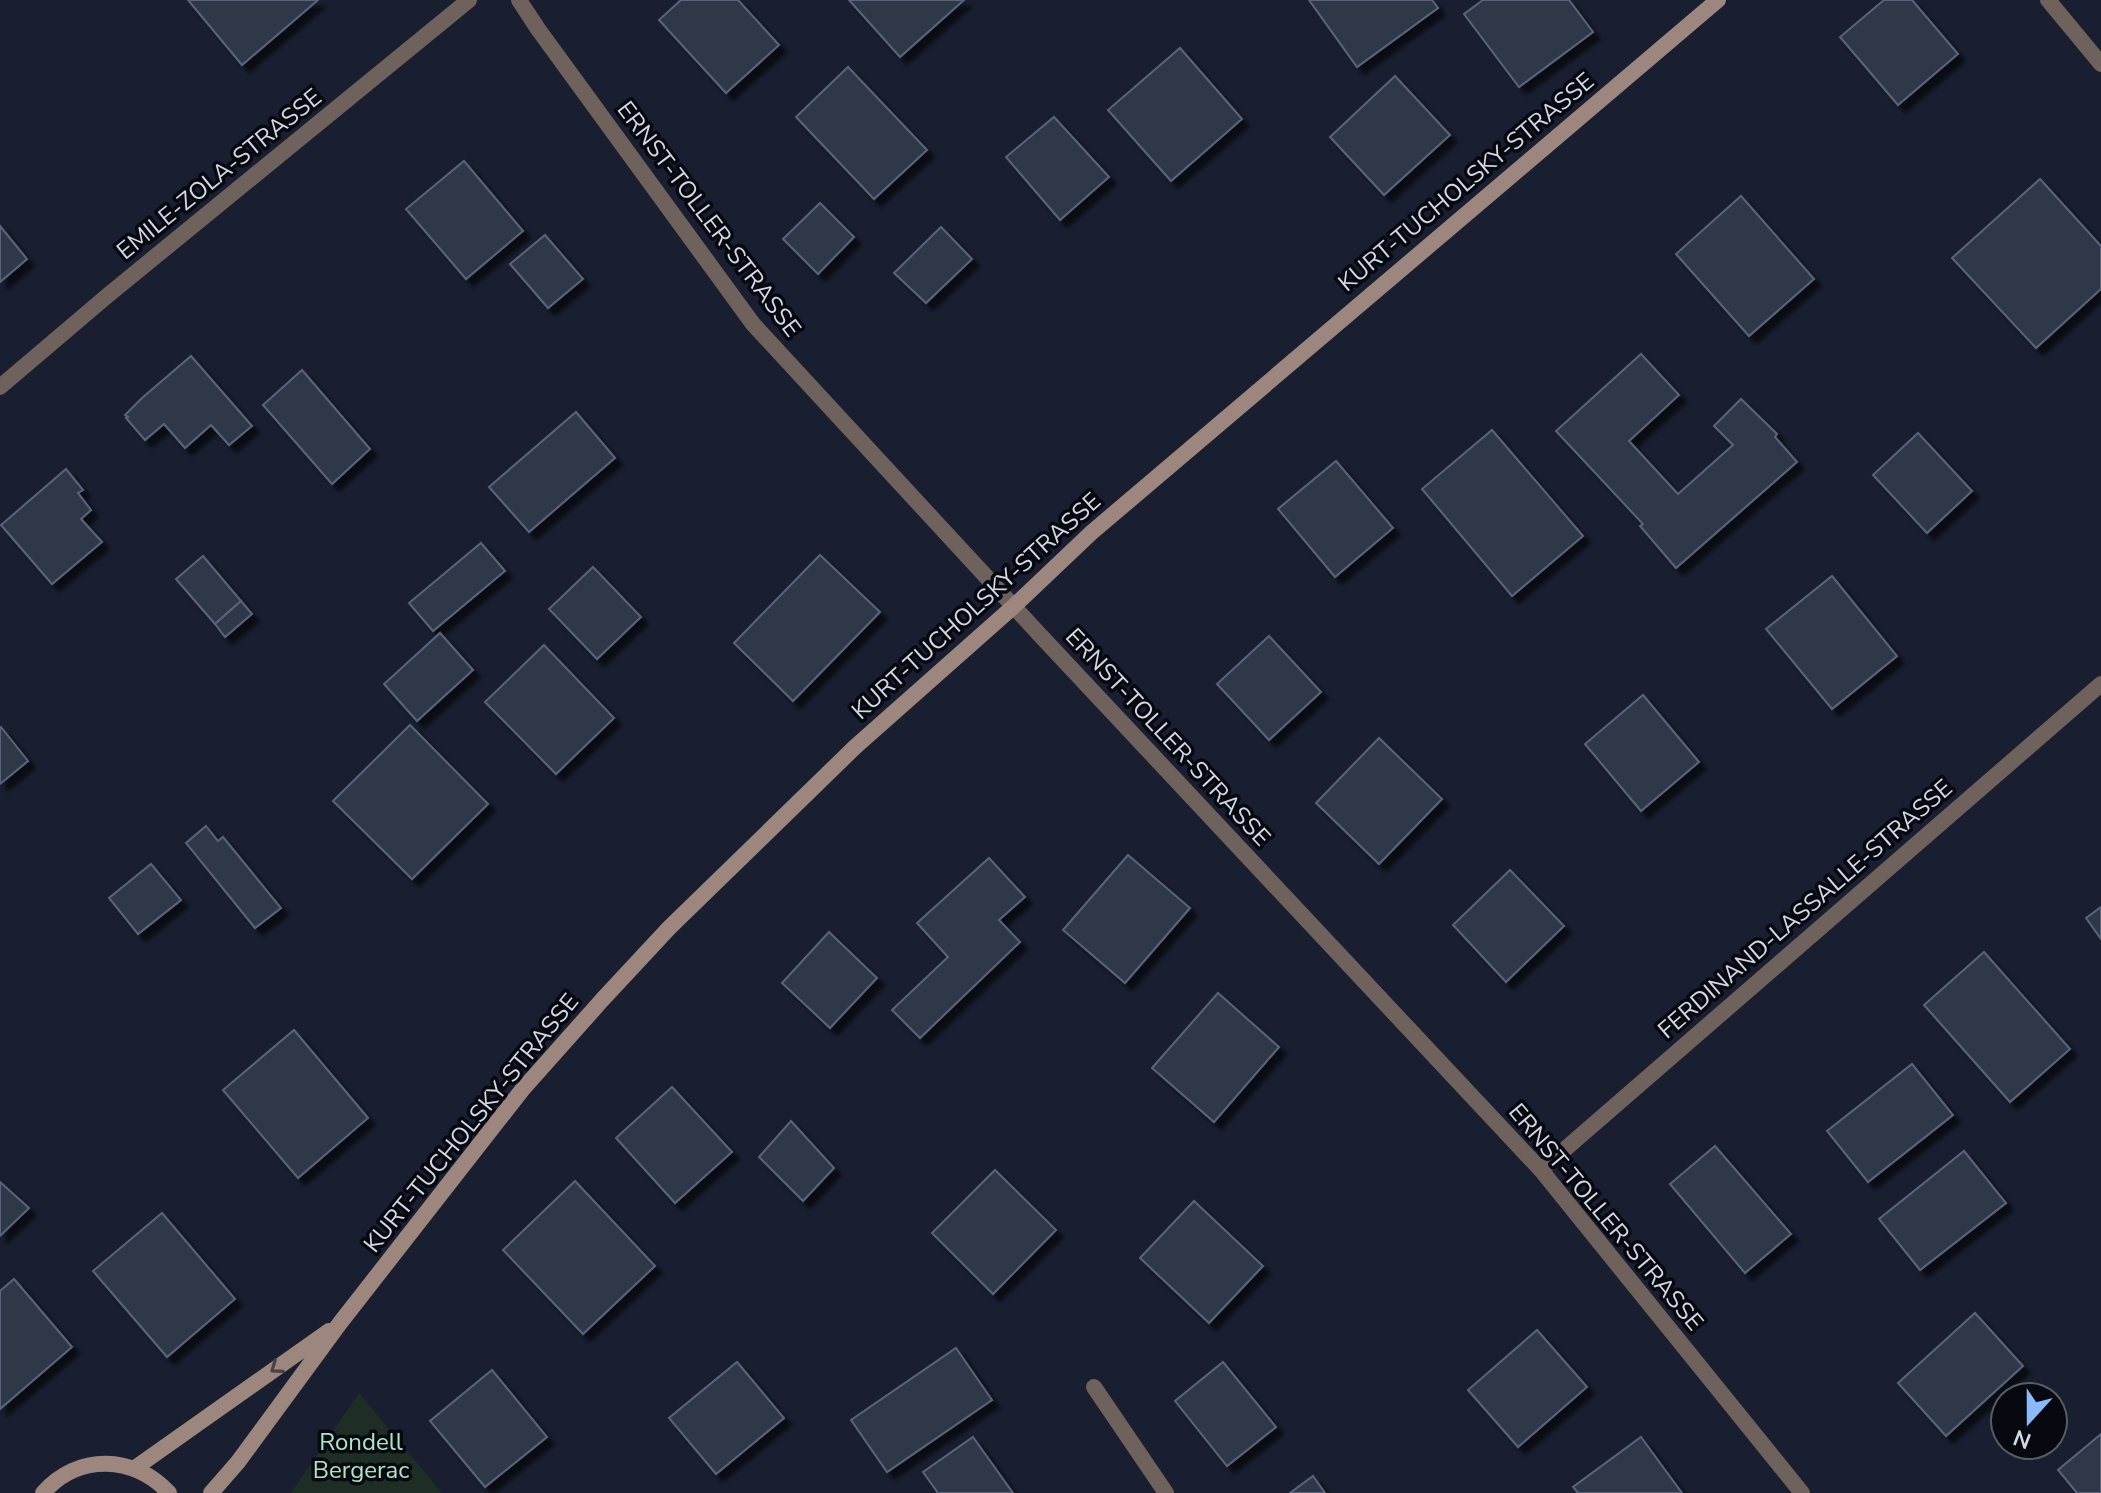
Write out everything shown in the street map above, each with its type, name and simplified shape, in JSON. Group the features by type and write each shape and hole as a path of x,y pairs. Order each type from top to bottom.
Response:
{"main road":[{"name":"KURT-TUCHOLSKY-STRASSE","path":"211,1493 238,1462 340,1323 522,1090 640,959 855,747 1013,607 1091,533 1718,0"},
{"name":"KURT-TUCHOLSKY-STRASSE","path":"135,1468 340,1323"},
{"path":"43,1493 64,1474 81,1467 117,1463 135,1468 157,1480 169,1493"}],"street":[{"name":"EMILE-ZOLA-STRASSE","path":"0,387 469,0"},
{"name":"ERNST-TOLLER-STRASSE","path":"519,0 753,324 1013,607 1541,1170 1802,1493"},
{"path":"2048,0 2101,64"},
{"name":"FERDINAND-LASSALLE-STRASSE","path":"1541,1170 2101,684"},
{"path":"1094,1387 1166,1493"}],"green space":[{"name":"Rondell Bergerac","path":"359,1393 442,1493 291,1493"}],"building":[{"path":"188,0 318,0 242,65"},
{"path":"681,0 738,0 779,45 726,93 659,20"},
{"path":"849,0 964,0 900,57"},
{"path":"1309,0 1432,0 1438,8 1357,67"},
{"path":"1483,0 1569,0 1593,32 1519,87 1464,14"},
{"path":"1884,0 1912,0 1958,54 1898,105 1840,37"},
{"path":"1180,48 1242,119 1171,181 1108,110"},
{"path":"848,67 927,150 874,199 796,117"},
{"path":"1395,76 1450,135 1384,195 1330,137"},
{"path":"1054,117 1109,177 1060,220 1006,157"},
{"path":"464,161 523,231 466,279 406,209"},
{"path":"2040,179 2101,246 2101,289 2036,348 1952,258"},
{"path":"1741,196 1814,279 1749,336 1676,254"},
{"path":"820,203 854,237 818,274 783,239"},
{"path":"0,226 27,259 0,282"},
{"path":"941,227 972,259 926,303 894,273"},
{"path":"545,235 583,279 548,308 510,264"},
{"path":"1641,354 1679,395 1629,441 1678,494 1733,445 1714,426 1741,399 1777,434 1775,437 1797,462 1676,568 1640,526 1643,524 1556,431"},
{"path":"191,356 252,426 229,445 211,425 185,448 164,424 145,440 126,418 125,415 142,398"},
{"path":"302,370 370,449 332,484 263,405"},
{"path":"576,412 615,458 529,532 489,487"},
{"path":"1492,430 1583,536 1512,596 1422,489"},
{"path":"1918,433 1972,491 1927,533 1873,475"},
{"path":"1336,461 1393,528 1335,577 1278,509"},
{"path":"66,469 83,490 78,493 91,510 81,519 102,542 52,584 1,525"},
{"path":"481,543 505,571 433,631 409,603"},
{"path":"820,555 880,612 793,701 734,643"},
{"path":"203,556 241,601 215,624 176,579"},
{"path":"593,567 641,617 597,659 549,609"},
{"path":"1832,576 1897,656 1832,709 1766,629"},
{"path":"241,601 252,614 225,637 215,624"},
{"path":"440,633 473,670 417,721 384,684"},
{"path":"1269,636 1321,692 1269,740 1217,684"},
{"path":"544,645 614,718 556,774 485,702"},
{"path":"1643,695 1699,762 1641,811 1585,744"},
{"path":"410,725 488,804 412,879 333,801"},
{"path":"0,728 28,761 0,784"},
{"path":"1379,738 1442,799 1379,864 1316,803"},
{"path":"206,826 218,841 223,837 281,908 255,928 186,843"},
{"path":"1128,855 1190,908 1125,983 1063,930"},
{"path":"989,858 1025,897 999,920 1020,942 920,1038 892,1010 948,957 917,923"},
{"path":"151,864 181,900 138,934 109,898"},
{"path":"1510,870 1564,926 1506,982 1453,925"},
{"path":"2101,907 2101,939 2086,918"},
{"path":"829,932 877,978 830,1028 782,983"},
{"path":"1984,952 2070,1049 2010,1102 1924,1005"},
{"path":"1218,993 1279,1047 1214,1122 1152,1068"},
{"path":"294,1030 368,1118 298,1178 223,1090"},
{"path":"1912,1064 1953,1115 1868,1182 1827,1131"},
{"path":"672,1087 732,1152 675,1203 616,1138"},
{"path":"791,1121 834,1168 803,1201 759,1157"},
{"path":"1715,1146 1791,1234 1745,1273 1670,1184"},
{"path":"1964,1151 2006,1203 1920,1270 1879,1219"},
{"path":"995,1170 1056,1230 993,1294 932,1233"},
{"path":"575,1181 655,1266 583,1334 503,1250"},
{"path":"0,1182 29,1208 0,1236"},
{"path":"1194,1201 1263,1266 1209,1323 1140,1258"},
{"path":"162,1213 235,1299 167,1357 93,1271"},
{"path":"14,1279 72,1347 0,1409 0,1291"},
{"path":"1975,1313 2023,1366 2006,1381 1989,1381 1989,1397 1946,1436 1898,1383"},
{"path":"1537,1330 1587,1387 1518,1447 1468,1390"},
{"path":"956,1348 992,1400 887,1472 851,1420"},
{"path":"737,1362 784,1418 716,1474 669,1418"},
{"path":"1223,1362 1276,1427 1227,1466 1175,1401"},
{"path":"492,1370 547,1437 485,1487 430,1421"},
{"path":"2101,1434 2101,1493 2077,1493 2058,1470"},
{"path":"973,1437 1013,1493 938,1493 923,1472"},
{"path":"1641,1437 1682,1493 1578,1493 1573,1487"},
{"path":"1313,1476 1325,1493 1290,1493"}]}
